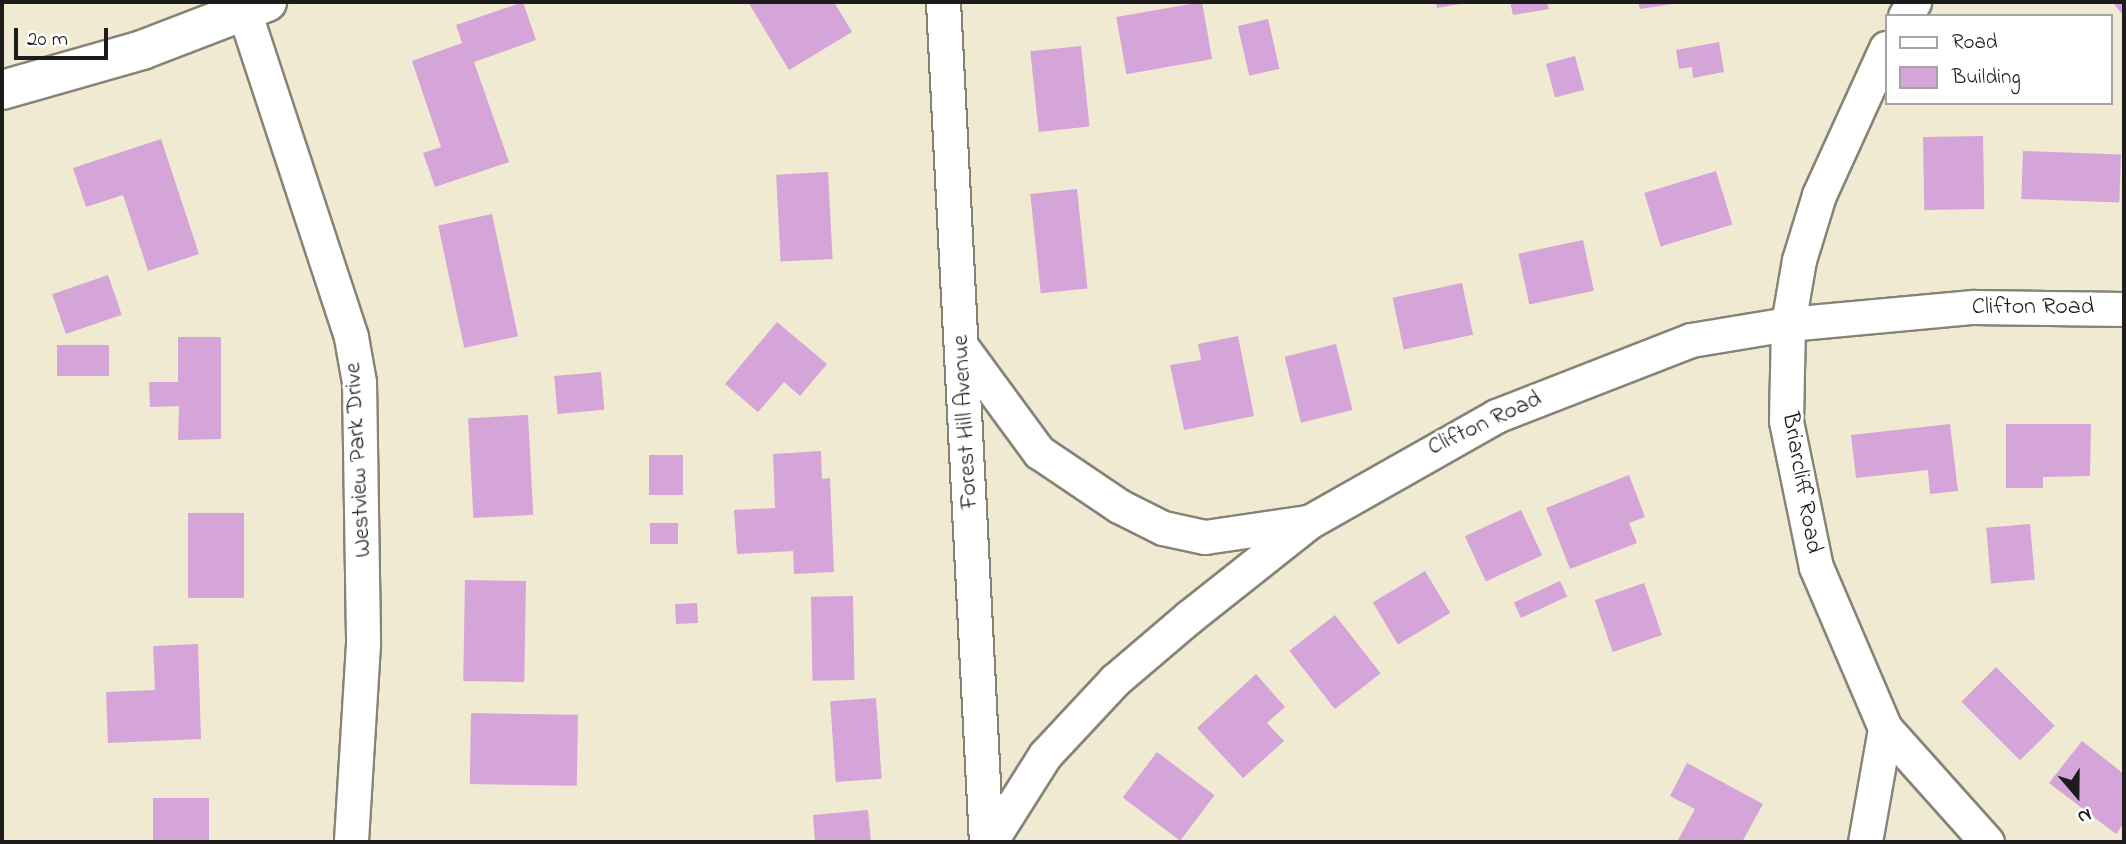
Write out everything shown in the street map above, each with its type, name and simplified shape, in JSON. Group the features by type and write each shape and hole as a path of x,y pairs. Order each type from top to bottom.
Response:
{"street":[{"name":"Forest Hill Avenue","path":"943,2 988,842"},
{"path":"2,90 142,50 256,7"},
{"name":"Westview Park Drive","path":"256,7 351,337 359,382 363,630 351,842"},
{"name":"Briarcliff Road","path":"1884,52 1819,195 1788,324 1786,421 1799,499 1837,623 1885,728 1987,842"},
{"name":"Clifton Road","path":"988,842 1045,755 1115,680 1309,522 1496,416 1691,340 1788,324 1973,307 2124,309"},
{"path":"963,348 1040,452 1119,506 1163,528 1205,537 1309,522"},
{"path":"1865,842 1885,728"}],"building":[{"path":"523,2 536,40 474,62 509,162 435,187 423,153 441,147 412,61 462,43 456,25"},
{"path":"748,2 834,2 852,32 789,70"},
{"path":"1202,2 1212,59 1126,74 1116,17"},
{"path":"1436,2 1466,2 1466,3 1437,8"},
{"path":"1510,2 1547,2 1549,9 1513,15"},
{"path":"1638,2 1679,2 1679,3 1640,9"},
{"path":"2112,2 2124,2 2124,16"},
{"path":"1268,19 1279,69 1249,76 1238,26"},
{"path":"1719,42 1724,72 1693,78 1692,67 1679,69 1676,50"},
{"path":"1081,46 1089,127 1039,132 1030,51"},
{"path":"1575,56 1584,90 1555,98 1546,64"},
{"path":"1983,136 1984,209 1924,210 1923,137"},
{"path":"161,139 199,254 148,271 123,195 86,207 73,168"},
{"path":"2023,151 2121,154 2119,202 2021,199"},
{"path":"1716,171 1732,225 1661,246 1644,193"},
{"path":"828,172 833,259 781,262 776,175"},
{"path":"1077,189 1087,288 1041,293 1030,194"},
{"path":"492,214 518,336 464,348 438,225"},
{"path":"1583,240 1594,291 1529,305 1518,254"},
{"path":"108,275 122,315 66,334 52,294"},
{"path":"1462,283 1473,335 1404,350 1393,298"},
{"path":"777,322 827,364 800,396 784,382 758,412 725,384"},
{"path":"1238,336 1254,416 1184,430 1170,365 1201,360 1198,344"},
{"path":"178,337 221,337 221,439 178,440 179,406 150,407 149,382 178,382"},
{"path":"1336,344 1352,410 1301,423 1285,357"},
{"path":"57,345 109,345 109,376 57,376"},
{"path":"601,372 604,410 557,414 554,376"},
{"path":"528,415 533,515 473,518 468,418"},
{"path":"1950,424 1958,491 1930,494 1928,470 1856,478 1851,435"},
{"path":"2006,424 2091,424 2090,476 2043,477 2043,488 2006,488"},
{"path":"821,451 822,479 830,478 834,572 794,574 793,551 737,554 734,510 775,508 773,454"},
{"path":"649,455 683,455 683,495 649,495"},
{"path":"1629,475 1645,517 1629,523 1637,543 1570,569 1546,508"},
{"path":"1521,510 1542,555 1486,582 1465,536"},
{"path":"188,513 244,513 244,598 188,598"},
{"path":"650,523 678,523 678,544 650,544"},
{"path":"2030,524 2035,580 1991,584 1986,528"},
{"path":"1425,571 1450,613 1398,644 1373,602"},
{"path":"465,580 526,581 524,682 463,681"},
{"path":"1560,581 1567,596 1521,618 1514,603"},
{"path":"1644,583 1662,635 1613,652 1595,600"},
{"path":"853,596 854,680 812,681 811,597"},
{"path":"697,603 698,623 676,624 675,604"},
{"path":"1335,615 1381,673 1335,709 1289,651"},
{"path":"198,644 201,739 108,743 106,692 155,690 153,646"},
{"path":"1996,667 2055,726 2020,760 1961,702"},
{"path":"1256,674 1285,707 1267,723 1284,741 1243,778 1197,728"},
{"path":"876,698 882,779 836,782 830,701"},
{"path":"471,713 578,715 577,786 470,784"},
{"path":"2082,741 2124,774 2124,823 2116,834 2049,783"},
{"path":"1157,752 1215,795 1180,841 1123,798"},
{"path":"1687,763 1763,804 1742,842 1677,842 1695,809 1670,796"},
{"path":"153,798 209,798 209,842 153,842"},
{"path":"868,810 871,842 815,842 813,815"}]}
